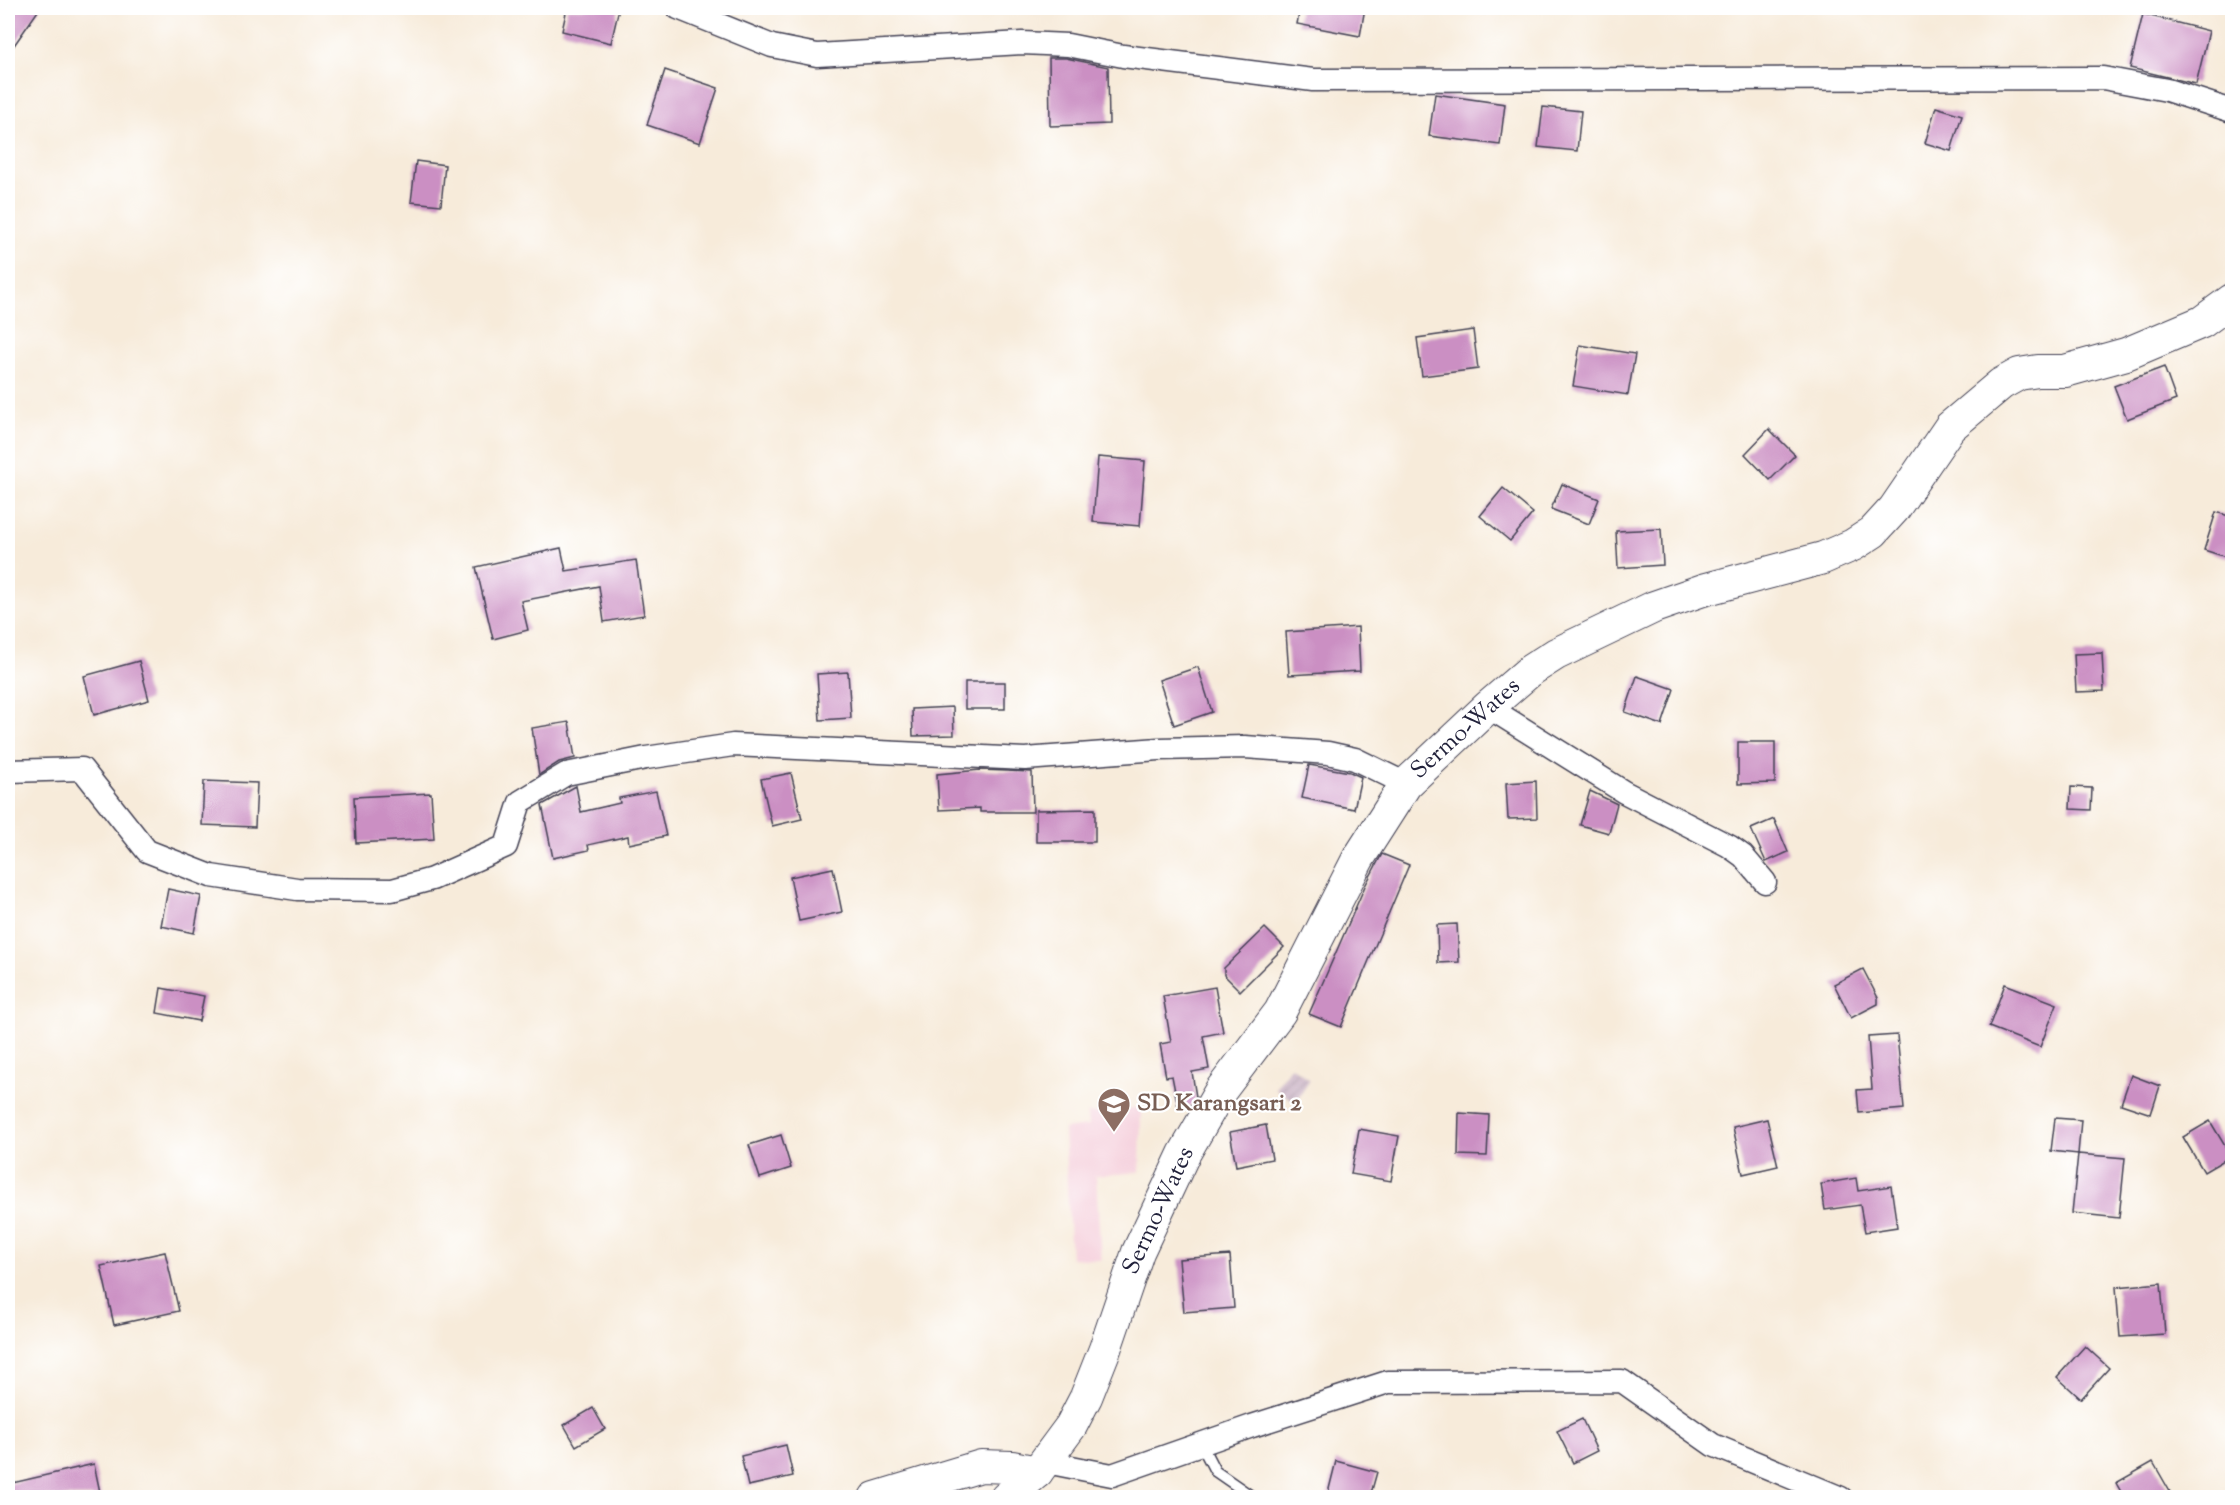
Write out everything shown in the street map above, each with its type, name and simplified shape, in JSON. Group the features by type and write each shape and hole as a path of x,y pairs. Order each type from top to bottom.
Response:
{"main road":[{"name":"Sermo-Wates","path":"1006,1497 1041,1467 1071,1426 1086,1397 1138,1252 1184,1154 1221,1090 1280,1012 1358,859 1406,784 1488,707 1531,670 1556,654 1654,607 1703,590 1823,558 1853,545 1873,532 1894,509 1950,427 2010,379 2038,370 2065,371 2126,354 2202,322 2232,300"},
{"path":"875,1497 981,1466 1041,1467"}],"street":[{"path":"678,8 772,46 817,55 1022,43 1068,45 1123,56 1313,80 2103,78 2167,90 2232,111"},
{"path":"1488,707 1624,792 1729,846 1743,856 1766,882"},
{"path":"8,771 82,769 147,851 211,876 297,889 392,890 432,879 506,846 520,802 566,774 646,758 733,745 1025,759 1159,749 1245,747 1328,753 1355,759 1406,784"},
{"path":"1041,1467 1112,1475 1388,1383 1622,1381 1713,1445 1841,1497"}],"lane":[{"path":"1201,1444 1215,1471 1254,1497"}],"shaded area":[{"path":"1291,1066 1310,1080 1295,1102 1275,1088"},
{"path":"1141,1107 1140,1172 1093,1176 1096,1177 1101,1260 1071,1258 1064,1129 1088,1126 1087,1114"}],"building":[{"path":"8,8 40,8 8,54"},
{"path":"567,8 619,8 611,43 562,31"},
{"path":"1300,8 1365,8 1360,36 1297,24"},
{"path":"2143,14 2209,31 2196,84 2130,68"},
{"path":"1049,58 1066,58 1108,67 1109,124 1050,126"},
{"path":"665,70 718,88 700,143 647,125"},
{"path":"1435,94 1505,104 1500,145 1429,136"},
{"path":"1543,107 1581,111 1577,151 1538,147"},
{"path":"1936,107 1962,115 1951,151 1925,143"},
{"path":"416,161 445,165 441,205 411,202"},
{"path":"1473,330 1478,369 1422,376 1417,338"},
{"path":"1580,345 1635,354 1628,395 1573,386"},
{"path":"2164,367 2176,400 2127,419 2114,386"},
{"path":"1769,429 1795,455 1770,480 1745,454"},
{"path":"1098,457 1145,461 1140,526 1093,522"},
{"path":"1562,484 1599,499 1589,524 1551,509"},
{"path":"1503,488 1533,513 1510,541 1480,516"},
{"path":"2216,512 2232,517 2232,559 2204,550"},
{"path":"1661,529 1663,565 1618,568 1616,531"},
{"path":"561,548 566,571 636,560 644,615 604,622 599,586 521,601 528,630 493,639 476,567"},
{"path":"1358,627 1360,671 1289,675 1286,632"},
{"path":"2102,653 2104,691 2076,692 2074,654"},
{"path":"139,661 149,700 94,715 84,676"},
{"path":"1198,667 1212,712 1174,725 1159,680"},
{"path":"848,672 851,718 820,720 817,674"},
{"path":"1637,676 1674,689 1662,725 1625,712"},
{"path":"965,682 1005,682 1005,709 965,709"},
{"path":"953,707 954,735 913,736 912,709"},
{"path":"569,722 575,758 559,762 539,775 532,728"},
{"path":"1738,742 1775,742 1775,783 1738,784"},
{"path":"1309,765 1350,772 1361,777 1354,809 1302,798"},
{"path":"980,770 1032,772 1033,812 980,812 980,808 939,810 937,774"},
{"path":"791,773 802,819 772,826 761,779"},
{"path":"204,781 257,783 255,827 202,825"},
{"path":"1536,781 1537,818 1508,819 1506,783"},
{"path":"576,786 581,812 620,803 619,798 656,791 666,836 629,844 628,836 588,845 589,850 553,858 542,805"},
{"path":"2071,787 2092,788 2091,810 2070,809"},
{"path":"1590,791 1617,804 1609,833 1580,825"},
{"path":"431,793 434,839 356,843 354,797"},
{"path":"1095,809 1095,842 1036,842 1036,810"},
{"path":"1774,819 1788,852 1766,862 1751,829"},
{"path":"1382,854 1409,865 1341,1027 1309,1014 1365,886"},
{"path":"833,868 842,912 799,921 790,877"},
{"path":"168,889 201,896 194,933 161,926"},
{"path":"1457,924 1459,962 1438,963 1437,925"},
{"path":"1265,928 1284,947 1240,991 1224,975 1224,968"},
{"path":"1863,969 1878,998 1878,1004 1851,1018 1834,984"},
{"path":"2005,984 2057,1004 2040,1047 1989,1027"},
{"path":"1215,987 1223,1032 1203,1036 1209,1069 1192,1072 1196,1097 1192,1105 1178,1107 1172,1076 1166,1077 1160,1044 1171,1042 1163,996"},
{"path":"161,988 204,996 199,1021 157,1013"},
{"path":"1897,1035 1904,1109 1859,1113 1857,1090 1872,1089 1868,1037"},
{"path":"2131,1075 2160,1086 2151,1114 2121,1104"},
{"path":"1459,1113 1489,1115 1487,1156 1458,1155"},
{"path":"2055,1118 2081,1120 2078,1154 2051,1151"},
{"path":"1767,1119 1778,1166 1743,1174 1733,1127"},
{"path":"2210,1121 2231,1156 2204,1172 2183,1137"},
{"path":"1266,1125 1272,1159 1236,1166 1230,1132"},
{"path":"1359,1129 1399,1136 1391,1181 1351,1174"},
{"path":"781,1135 791,1168 760,1178 749,1145"},
{"path":"2078,1154 2125,1158 2119,1218 2072,1213"},
{"path":"1856,1178 1858,1191 1891,1186 1897,1227 1865,1232 1860,1205 1825,1210 1821,1184"},
{"path":"165,1252 179,1311 114,1325 101,1266"},
{"path":"1230,1255 1234,1308 1184,1312 1179,1259"},
{"path":"2161,1283 2165,1334 2120,1337 2116,1287"},
{"path":"2085,1346 2109,1368 2081,1399 2057,1377"},
{"path":"593,1408 605,1429 576,1446 564,1425"},
{"path":"1582,1419 1597,1451 1573,1463 1557,1431"},
{"path":"786,1445 793,1476 748,1486 741,1456"},
{"path":"1336,1461 1377,1472 1370,1497 1327,1497"},
{"path":"2153,1462 2173,1497 2124,1497 2116,1483"},
{"path":"94,1464 101,1497 8,1497 8,1484"}],"place":[{"name":"SD Karangsari 2","path":"1114,1133"}]}
